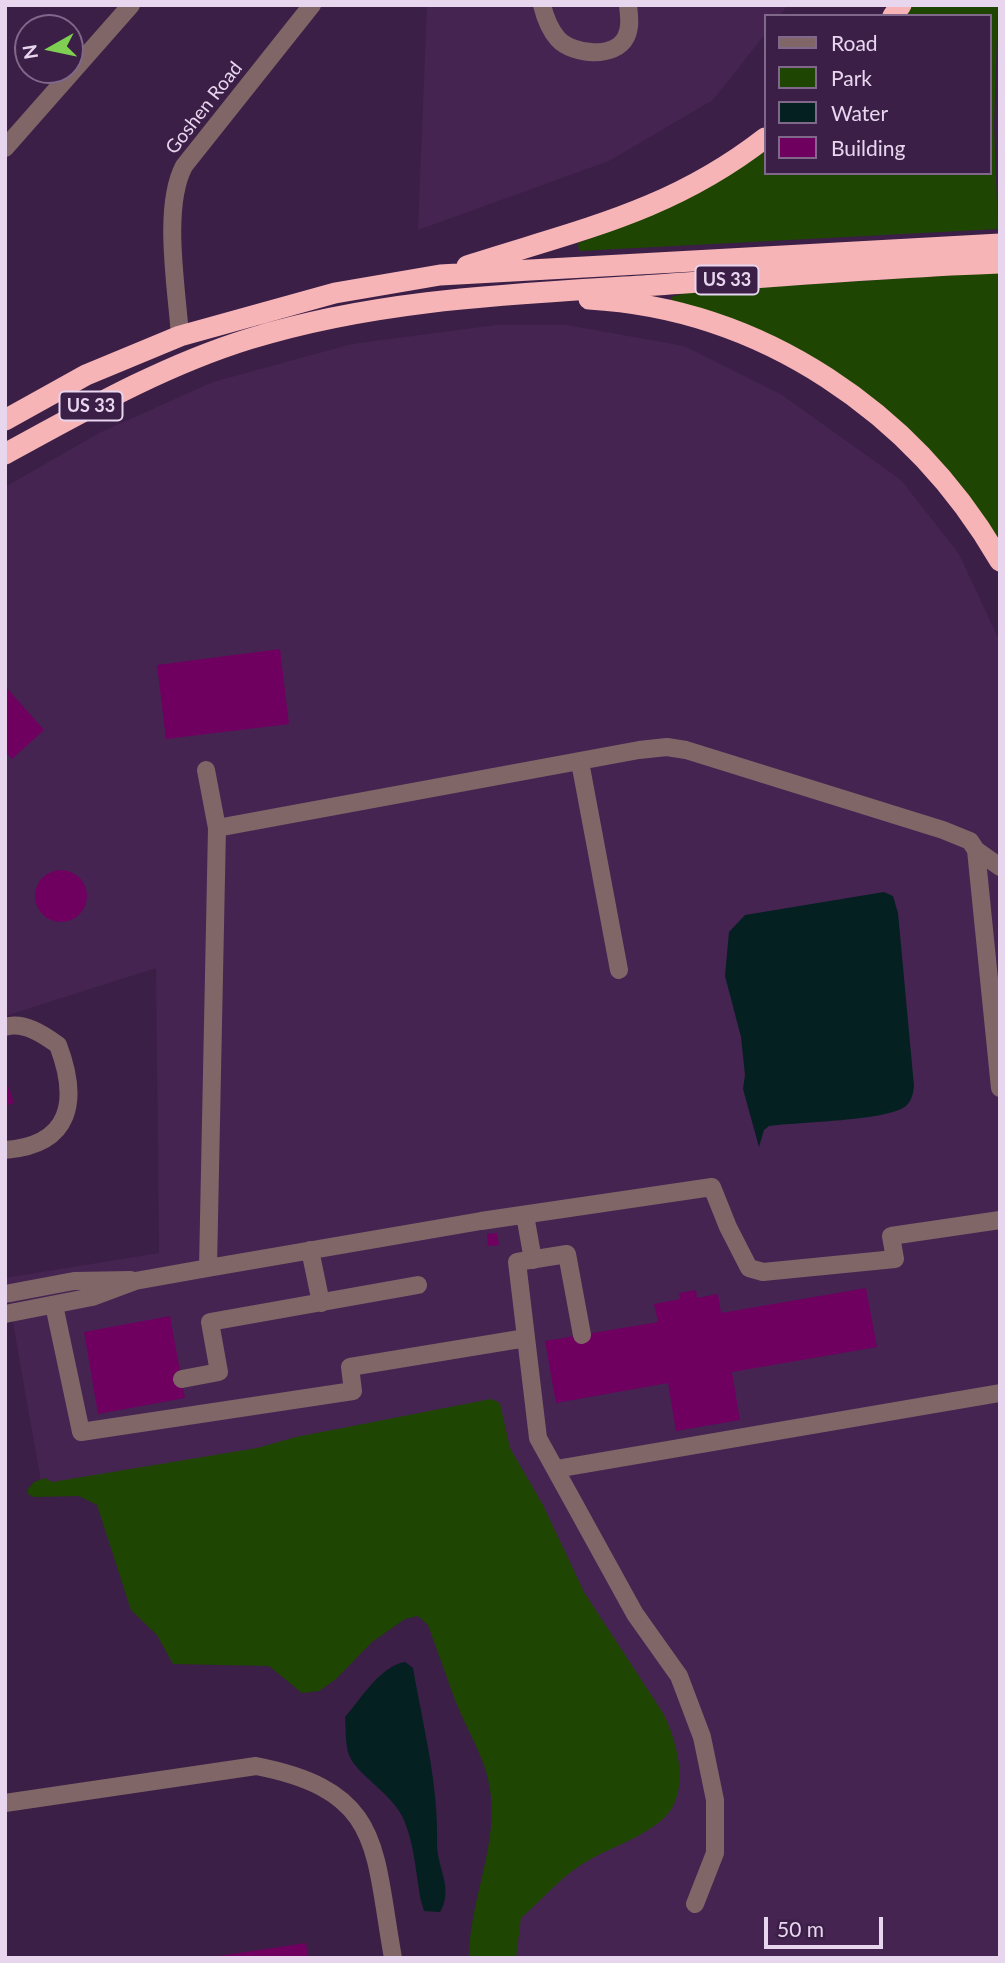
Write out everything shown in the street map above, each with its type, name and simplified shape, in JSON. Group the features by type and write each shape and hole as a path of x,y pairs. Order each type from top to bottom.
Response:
{"highway":[{"name":"US 33","path":"5,420 86,375 180,336 334,293 440,275 572,236 641,211 693,185 764,139"},
{"path":"440,275 956,255 1000,244"},
{"name":"US 33","path":"5,454 98,402 180,365 249,339 397,306 499,294 956,255 1000,263"},
{"path":"499,294 605,300 667,311 729,327 779,349 846,389 908,440 962,502 1000,561"}],"street":[{"path":"5,148 131,5"},
{"name":"Goshen Road","path":"180,336 174,243 178,177 312,5"},
{"path":"542,5 545,18 558,40 573,50 592,52 613,49 625,39 630,24 628,5"},
{"path":"217,828 667,747 686,750 943,830 970,841 976,850 1000,867"},
{"path":"580,762 619,970"},
{"path":"206,770 217,828 208,1268"},
{"path":"976,850 1000,1088"},
{"path":"5,1027 10,1025 37,1031 58,1045 71,1091 66,1114 56,1133 42,1143 5,1150"},
{"path":"5,1294 85,1280 135,1281 310,1250 712,1187 727,1227 749,1268 763,1272 895,1259 891,1236 1000,1220"},
{"path":"525,1215 533,1260"},
{"path":"310,1250 321,1303"},
{"path":"582,1335 567,1254 517,1262 538,1438 635,1614 678,1676 702,1737 715,1800 715,1853 695,1904"},
{"path":"5,1314 109,1293 135,1281"},
{"path":"182,1379 219,1372 210,1322 418,1285"},
{"path":"54,1305 81,1432 354,1391 350,1367 526,1338"},
{"path":"556,1469 1000,1394"},
{"path":"5,1803 256,1766 296,1774 338,1796 364,1826 379,1876 393,1958"}],"shaded area":[{"path":"427,5 788,5 781,14 764,14 764,35 713,100 609,161 418,230"},
{"path":"496,325 567,325 684,346 782,395 901,480 959,554 1000,642 1000,1958 497,1958 487,1419 42,1487 5,1278 159,1253 156,968 5,1016 5,487 99,433 213,382 352,344"}],"green space":[{"path":"910,5 998,5 994,126 998,229 579,251 578,243 619,228 764,148 764,175 991,175 991,14 903,14"},
{"path":"1000,272 1000,543 958,484 729,319 671,300 671,297 689,292"},
{"path":"491,1399 500,1403 510,1448 543,1505 584,1592 663,1713 673,1738 679,1768 677,1797 662,1820 636,1837 581,1865 521,1918 516,1958 469,1958 472,1925 489,1843 492,1807 490,1790 482,1760 455,1700 428,1625 418,1616 405,1619 372,1642 336,1679 319,1691 302,1693 269,1666 173,1664 157,1635 131,1610 97,1505 79,1496 34,1497 28,1494 28,1489 34,1482 45,1478 52,1482 257,1448 296,1437"}],"water":[{"path":"884,892 893,896 898,913 914,1086 911,1099 906,1106 881,1115 769,1126 764,1130 759,1147 743,1089 745,1075 741,1037 725,976 729,932 745,915"},
{"path":"405,1662 413,1668 433,1778 438,1853 445,1887 444,1903 440,1912 424,1911 412,1846 397,1807 353,1762 347,1746 345,1717 379,1676"}],"building":[{"path":"280,649 289,724 166,739 157,665"},
{"path":"5,686 44,730 12,759 5,751"},
{"path":"61,870 71,872 79,878 85,886 85,906 79,914 71,920 61,922 51,920 43,914 37,906 35,896 37,886 43,878 51,872"},
{"path":"5,1077 14,1103 5,1106"},
{"path":"497,1233 499,1245 488,1246 487,1234"},
{"path":"866,1288 877,1347 732,1372 740,1420 676,1431 668,1383 556,1403 545,1341 658,1322 654,1304 680,1299 679,1293 696,1290 697,1298 718,1294 721,1313"},
{"path":"170,1316 185,1398 98,1414 84,1332"},
{"path":"306,1943 308,1958 219,1958 219,1956"}]}
